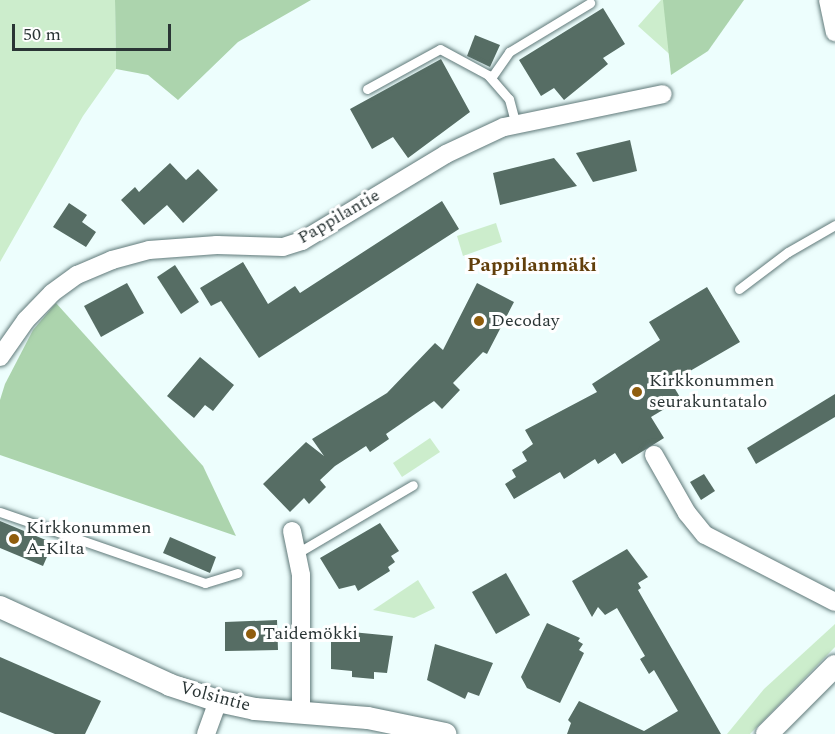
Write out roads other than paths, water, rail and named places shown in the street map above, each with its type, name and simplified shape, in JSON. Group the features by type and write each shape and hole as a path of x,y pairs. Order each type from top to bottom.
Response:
{"street":[{"path":"828,0 835,32"},
{"name":"Pappilantie","path":"0,357 26,320 52,293 77,275 149,250 217,245 283,247 302,241 446,154 516,124 663,94"},
{"path":"654,455 687,513 705,535 835,602"},
{"path":"292,531 298,552 303,630 301,713"},
{"name":"Volsintie","path":"0,607 170,685 218,701 301,713 368,718 445,734"},
{"path":"767,734 835,666"},
{"path":"206,734 218,701"}],"lane":[{"path":"491,78 509,52 590,3"},
{"path":"367,89 440,49 491,78 509,99 516,124"},
{"path":"739,289 788,252 835,225"},
{"path":"298,552 413,485"},
{"path":"0,512 205,583 237,573"}],"place":[{"name":"Decoday","path":"479,321"},
{"name":"Kirkkonummen seurakuntatalo","path":"637,392"},
{"name":"Kirkkonummen A-Kilta","path":"14,539"},
{"name":"Taidemökki","path":"251,634"}],"district":[{"name":"Pappilanmäki","path":"532,265"}]}
